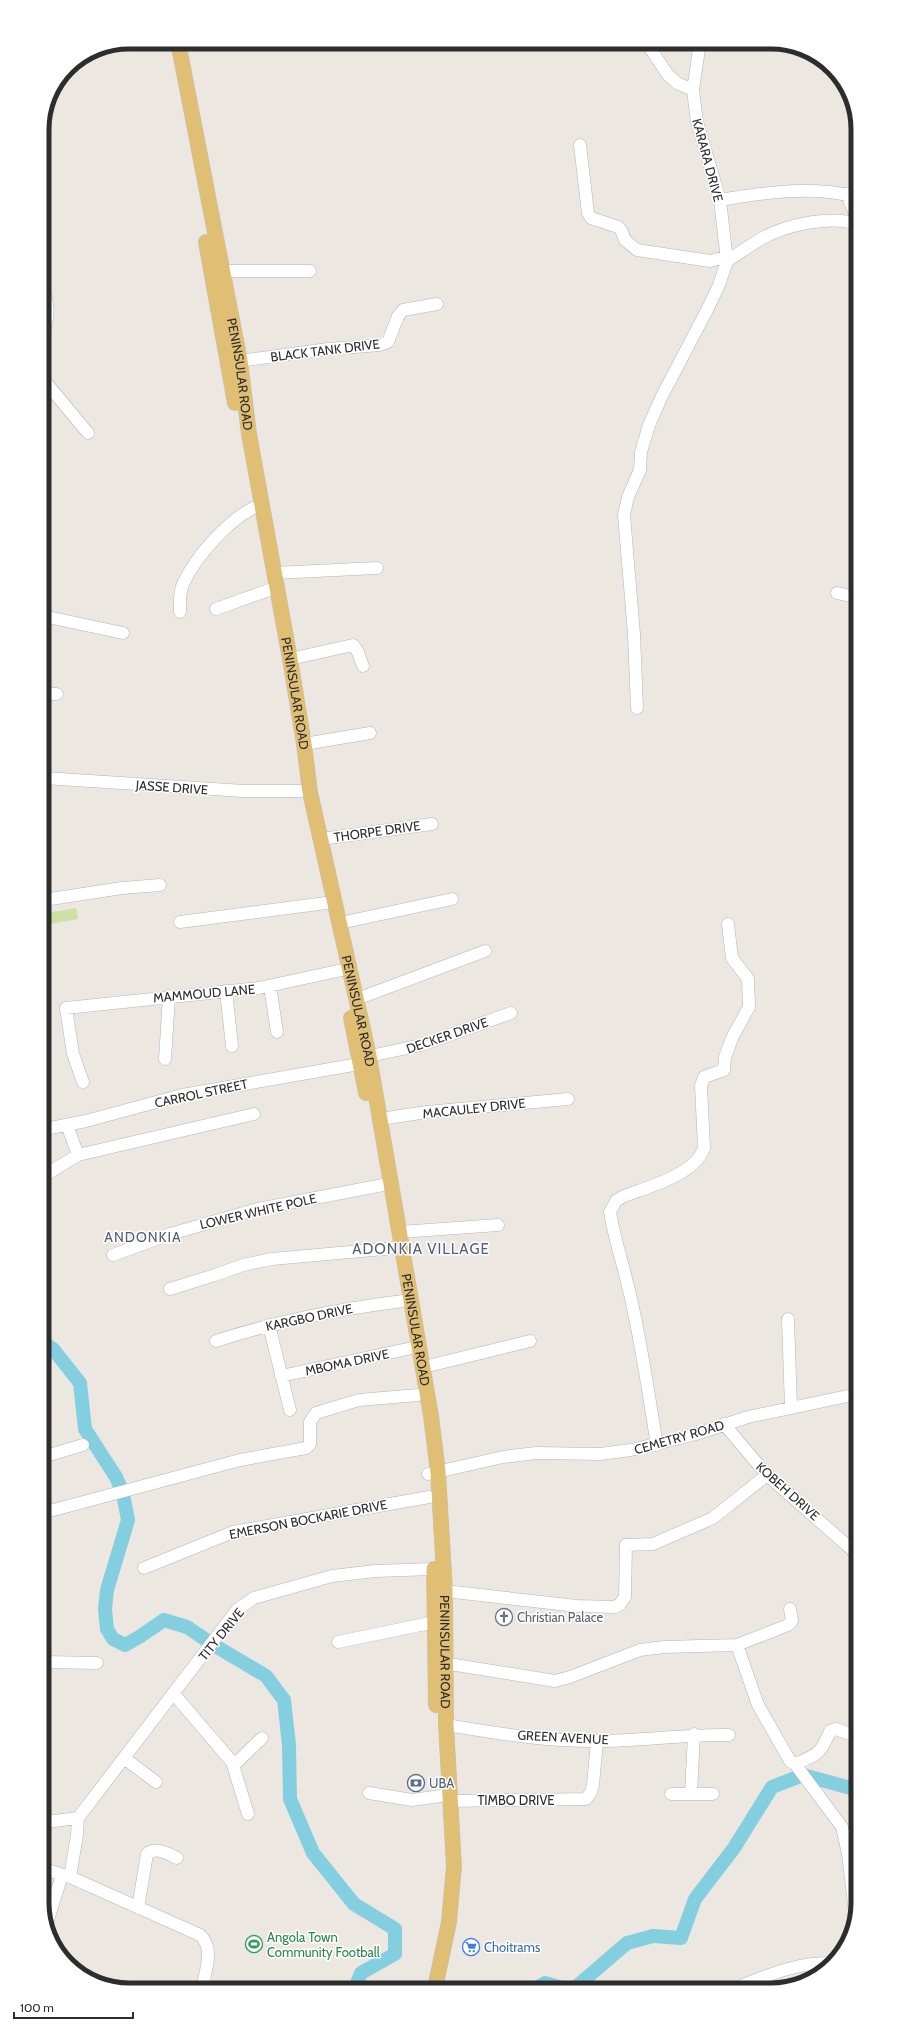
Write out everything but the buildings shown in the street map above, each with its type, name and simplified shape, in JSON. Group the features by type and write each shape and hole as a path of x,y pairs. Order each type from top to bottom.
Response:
{"main road":[{"name":"PENINSULAR ROAD","path":"172,49 180,102 249,434 290,659 304,744 310,792 358,999 363,1060 383,1185 412,1348 418,1395 433,1473 430,1497 434,1569 440,1590 435,1622 441,1662 436,1722 454,1866 450,1915 436,1983"},
{"name":"PENINSULAR ROAD","path":"179,49 223,271 253,508 269,590 301,791 363,1060 380,1119 424,1367 433,1473 440,1590 441,1662 446,1725 445,1867 439,1919 426,1983"}],"street":[{"path":"651,49 668,75 677,83 693,90"},
{"name":"KARARA DRIVE","path":"699,49 693,90 697,122 720,200 726,259"},
{"path":"580,145 588,213 591,218 618,227 621,230 625,240 636,250 710,261 726,259 761,239 781,230 825,220 840,220 851,222"},
{"path":"720,200 774,192 818,191 850,196"},
{"path":"637,708 634,634 624,515 628,497 640,470 641,452 649,425 662,396 707,310 726,259"},
{"path":"223,271 310,271"},
{"name":"BLACK TANK DRIVE","path":"234,362 380,345 388,342 398,316 403,310 437,304"},
{"path":"49,387 88,433"},
{"path":"180,612 180,599 183,582 190,572 214,539 237,517 253,508"},
{"path":"274,573 377,568"},
{"path":"216,609 269,590"},
{"path":"837,593 851,595"},
{"path":"49,617 123,633"},
{"path":"290,659 353,645 357,650 363,666"},
{"path":"49,694 57,694"},
{"path":"304,744 370,734"},
{"name":"JASSE DRIVE","path":"49,778 244,791 301,791"},
{"name":"THORPE DRIVE","path":"321,839 432,824"},
{"path":"49,899 122,888 160,885"},
{"path":"340,923 452,899"},
{"path":"180,922 326,904"},
{"path":"657,1445 628,1285 615,1240 610,1212 616,1201 678,1175 702,1154 704,1148 704,1136 701,1086 704,1077 724,1070 725,1057 733,1036 749,1007 748,979 732,958 728,924"},
{"path":"358,999 485,951"},
{"name":"MAMMOUD LANE","path":"83,1082 71,1048 66,1008 270,986 342,970"},
{"path":"270,986 277,1032"},
{"path":"226,991 232,1046"},
{"path":"165,1059 169,996"},
{"name":"DECKER DRIVE","path":"363,1060 436,1041 511,1013"},
{"name":"CARROL STREET","path":"49,1128 93,1120 182,1095 363,1060"},
{"name":"MACAULEY DRIVE","path":"380,1119 427,1112 568,1099"},
{"path":"49,1173 78,1155 254,1114"},
{"path":"67,1125 78,1155"},
{"name":"LOWER WHITE POLE","path":"113,1255 170,1234 258,1208 383,1185"},
{"path":"400,1232 498,1226"},
{"path":"170,1289 243,1265 272,1259 394,1248"},
{"name":"KARGBO DRIVE","path":"216,1341 269,1325 358,1307 403,1301"},
{"path":"788,1319 791,1408"},
{"path":"269,1325 290,1410"},
{"path":"424,1367 530,1341"},
{"name":"MBOMA DRIVE","path":"281,1376 412,1348"},
{"path":"49,1511 240,1460 306,1448 310,1444 310,1422 313,1415 316,1413 328,1408 359,1400 418,1395"},
{"name":"CEMETRY ROAD","path":"433,1473 503,1457 536,1453 600,1454 657,1445 724,1424 851,1395"},
{"name":"KOBEH DRIVE","path":"724,1424 767,1475 851,1549"},
{"path":"49,1455 83,1445"},
{"path":"440,1590 577,1606 615,1607 620,1604 625,1597 626,1546 653,1544 713,1518 767,1475"},
{"name":"EMERSON BOCKARIE DRIVE","path":"144,1568 233,1532 430,1497"},
{"name":"TITY DRIVE","path":"78,1818 97,1790 124,1758 237,1610 254,1598 332,1576 434,1569"},
{"path":"441,1662 555,1681 570,1677 640,1650 664,1647 737,1645 788,1625 792,1621 790,1608"},
{"path":"338,1642 435,1622"},
{"path":"737,1645 758,1705 784,1753 797,1767 842,1827 851,1887"},
{"path":"49,1662 97,1663"},
{"path":"173,1693 234,1765 248,1814"},
{"name":"GREEN AVENUE","path":"446,1725 519,1736 597,1741 694,1734 729,1735"},
{"path":"797,1767 816,1756 824,1745 830,1731 836,1729 851,1734"},
{"path":"691,1794 694,1734"},
{"path":"234,1765 262,1738"},
{"name":"TIMBO DRIVE","path":"369,1793 412,1800 446,1798 582,1800 586,1799 591,1792 597,1741"},
{"path":"124,1758 156,1782"},
{"path":"671,1794 713,1794"},
{"path":"49,1822 78,1818 77,1834 66,1876 50,1915"},
{"path":"138,1908 147,1854 150,1850 155,1850 177,1858"},
{"path":"49,1871 66,1876 200,1935 205,1939 208,1945 203,1983"},
{"path":"748,1983 793,1967 810,1963 824,1963"}],"green space":[{"path":"76,908 78,919 49,924 49,913"}],"waterway":[{"path":"49,1346 53,1349 80,1383 85,1429 116,1477 122,1491"},
{"path":"124,1499 128,1520 107,1590 105,1609 107,1629 113,1639 125,1645 164,1620 187,1627 212,1644 266,1676 284,1700 289,1745 290,1799 313,1853 354,1904 395,1929 395,1954 361,1973 357,1983"},
{"path":"581,1983 627,1943 653,1936 681,1938 695,1899 734,1848 772,1787 803,1775 851,1788"}],"place":[{"name":"Christian Palace","path":"504,1617"},
{"name":"UBA","path":"416,1783"},
{"name":"Angola Town Community Football","path":"254,1944"},
{"name":"Choitrams","path":"471,1947"}],"district":[{"name":"ANDONKIA","path":"143,1237"},
{"name":"ADONKIA VILLAGE","path":"421,1249"}]}
